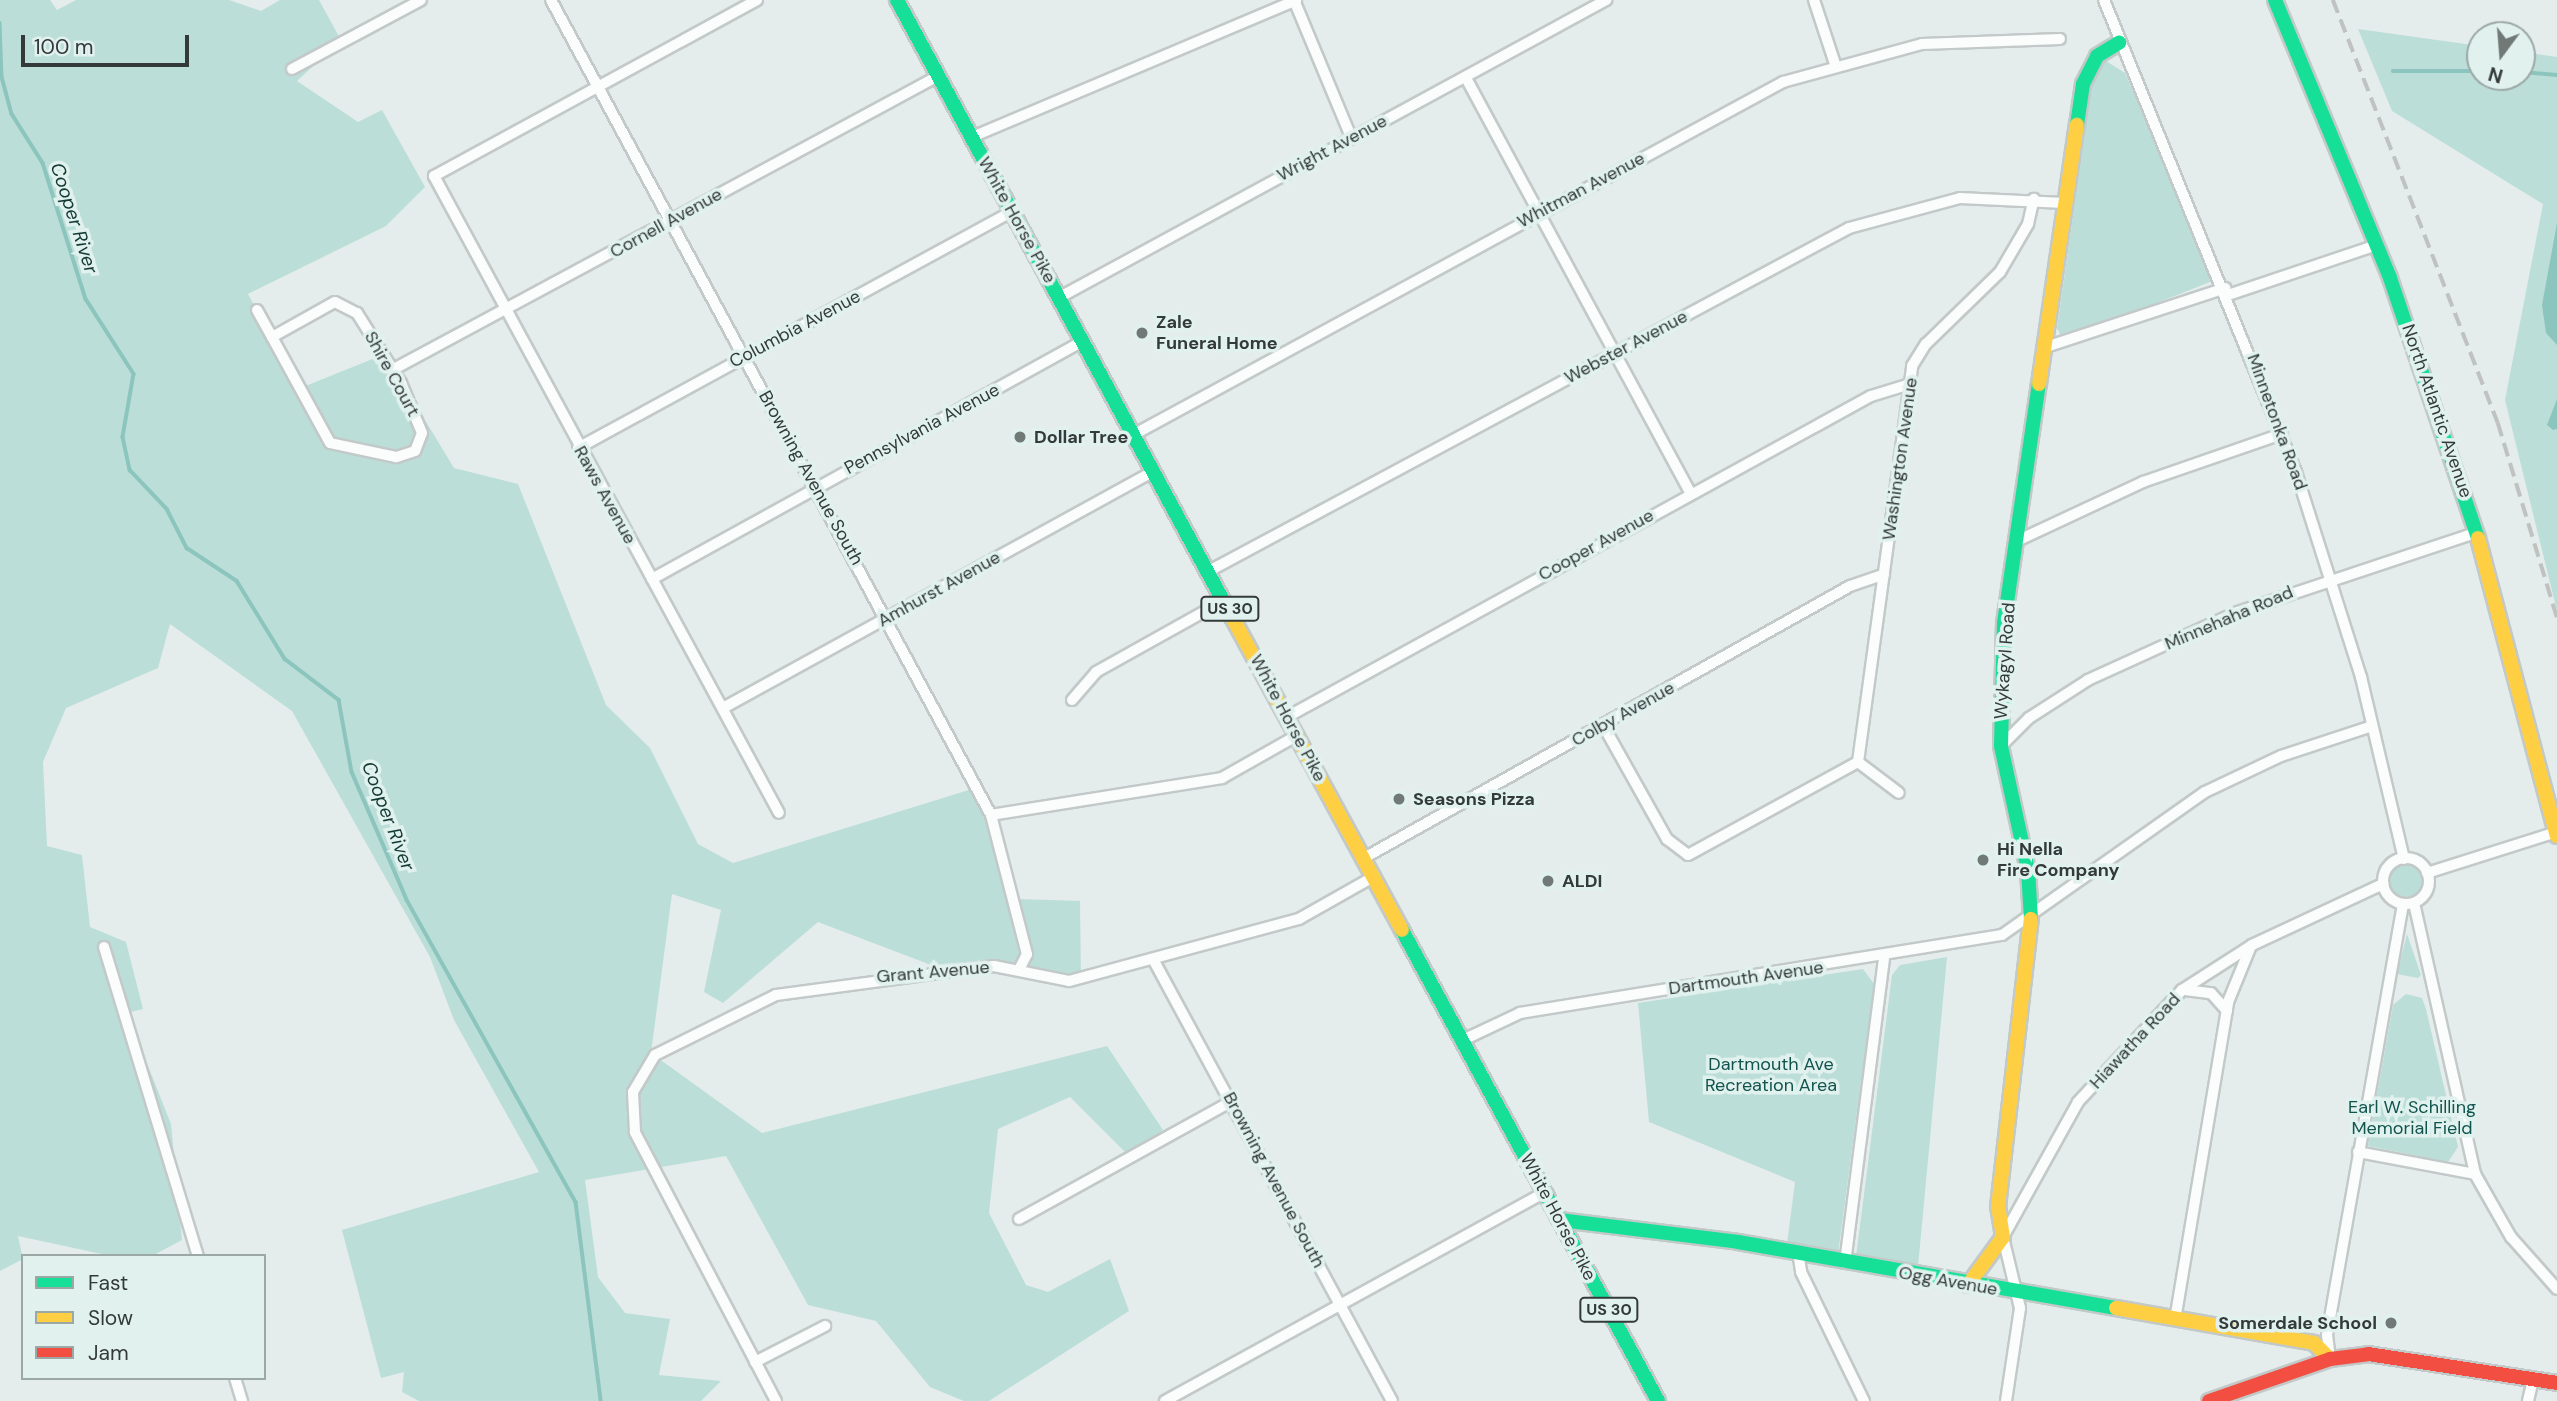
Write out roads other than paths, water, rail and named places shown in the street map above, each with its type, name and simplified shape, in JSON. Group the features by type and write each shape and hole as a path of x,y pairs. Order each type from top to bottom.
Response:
{"main road":[{"name":"North Atlantic Avenue","path":"2275,0 2376,245 2478,532 2557,834"},
{"name":"White Horse Pike","path":"901,1 1133,435 1658,1401"},
{"name":"Wykagyl Road","path":"2003,1237 1998,1207 2031,919 2028,870 2001,746 2004,623 2021,539 2043,348 2064,203 2088,69 2119,43"},
{"name":"Ogg Avenue","path":"1560,1220 1798,1252 1968,1285 2314,1343 2330,1359"},
{"path":"1968,1285 2003,1237"},
{"path":"2209,1401 2330,1359 2368,1353 2557,1383"}],"street":[{"path":"292,69 421,0"},
{"name":"Browning Avenue South","path":"551,0 667,223 745,356 991,815 1027,954 1018,970"},
{"path":"597,85 757,0"},
{"path":"972,136 1294,0 1351,136"},
{"name":"Wright Avenue","path":"1060,298 1351,136 1466,78 1605,0"},
{"path":"1814,0 1835,64"},
{"name":"Minnetonka Road","path":"2104,0 2119,43 2226,292 2282,434 2330,578 2372,726 2404,859"},
{"name":"Whitman Avenue","path":"1133,435 1539,212 1783,82 1835,64 1970,39 2060,39"},
{"name":"Cornell Avenue","path":"392,370 940,75"},
{"path":"1466,78 1690,492"},
{"name":"Raws Avenue","path":"597,85 435,176 503,312 779,813"},
{"name":"Webster Avenue","path":"1209,571 1859,224 1960,198 2034,199 2064,203"},
{"name":"Washington Avenue","path":"1858,762 1910,384 1926,344 2011,257 2034,199"},
{"name":"Columbia Avenue","path":"578,448 1012,211"},
{"path":"2043,348 2376,245"},
{"name":"Shire Court","path":"257,310 272,337 339,450 396,457 415,451 422,433 392,370 346,303 335,302 272,337"},
{"name":"Pennsylvania Avenue","path":"652,579 1083,341"},
{"name":"Cooper Avenue","path":"1287,717 1690,492 1871,396 1910,384"},
{"path":"2021,539 2143,482 2282,434"},
{"name":"Amhurst Avenue","path":"723,708 1154,471"},
{"name":"Minnehaha Road","path":"2001,746 2029,718 2088,680 2330,578 2478,532"},
{"name":"Colby Avenue","path":"1364,858 1850,586 1884,574"},
{"path":"1072,700 1096,672 1225,600"},
{"path":"1603,725 1678,851 1700,850 1858,762 1899,793"},
{"name":"Dartmouth Avenue","path":"1463,1040 1520,1013 1884,958 2002,935 2031,919 2205,792 2281,756 2372,726"},
{"path":"991,815 1222,778 1298,735"},
{"path":"2404,859 2427,873 2557,834"},
{"name":"Hiawatha Road","path":"2003,1237 2078,1102 2182,990 2252,944 2383,884 2391,865 2404,859"},
{"path":"2330,1359 2327,1335 2358,1152 2409,903 2428,887 2427,873"},
{"name":"Grant Avenue","path":"755,1363 635,1132 634,1093 655,1055 776,995 936,969 1018,970 1069,981 1298,919 1374,876"},
{"path":"2383,884 2409,903 2475,1174 2511,1237 2557,1289"},
{"path":"2175,1320 2227,1011 2236,972 2252,944"},
{"path":"104,947 197,1254"},
{"path":"1845,1263 1884,958"},
{"name":"Browning Avenue South","path":"1153,959 1392,1401"},
{"path":"2182,990 2211,993 2227,1011"},
{"path":"1019,1219 1232,1101"},
{"path":"2358,1152 2475,1174"},
{"path":"1165,1401 1341,1307 1545,1192"},
{"path":"2003,1237 2018,1293 2006,1401"},
{"path":"1798,1252 1801,1272 1864,1401"},
{"path":"776,1401 755,1363 825,1326"},
{"path":"2528,1401 2533,1379"},
{"path":"236,1380 242,1401"}],"water":[{"path":"2557,223 2557,345 2546,333 2542,305"},
{"path":"2557,399 2557,429 2553,430 2547,425"}],"waterway":[{"name":"Cooper River","path":"0,23 2,77 12,114 43,163 86,299 134,374 123,437 130,470 167,509 187,548 237,581 285,659 339,700 352,772 407,900 576,1202 601,1401"},
{"path":"2393,71 2466,71"},
{"path":"2536,73 2557,75"}],"railway":[{"path":"2333,0 2498,423 2557,617"}],"place":[{"name":"Zale Funeral Home","path":"1142,333"},
{"name":"Dollar Tree","path":"1020,437"},
{"name":"Seasons Pizza","path":"1399,799"},
{"name":"Hi Nella Fire Company","path":"1983,860"},
{"name":"ALDI","path":"1548,881"},
{"name":"Somerdale School","path":"2391,1323"}],"park label":[{"name":"Dartmouth Ave Recreation Area","path":"1771,1075"},
{"name":"Earl W. Schilling Memorial Field","path":"2412,1118"}]}
